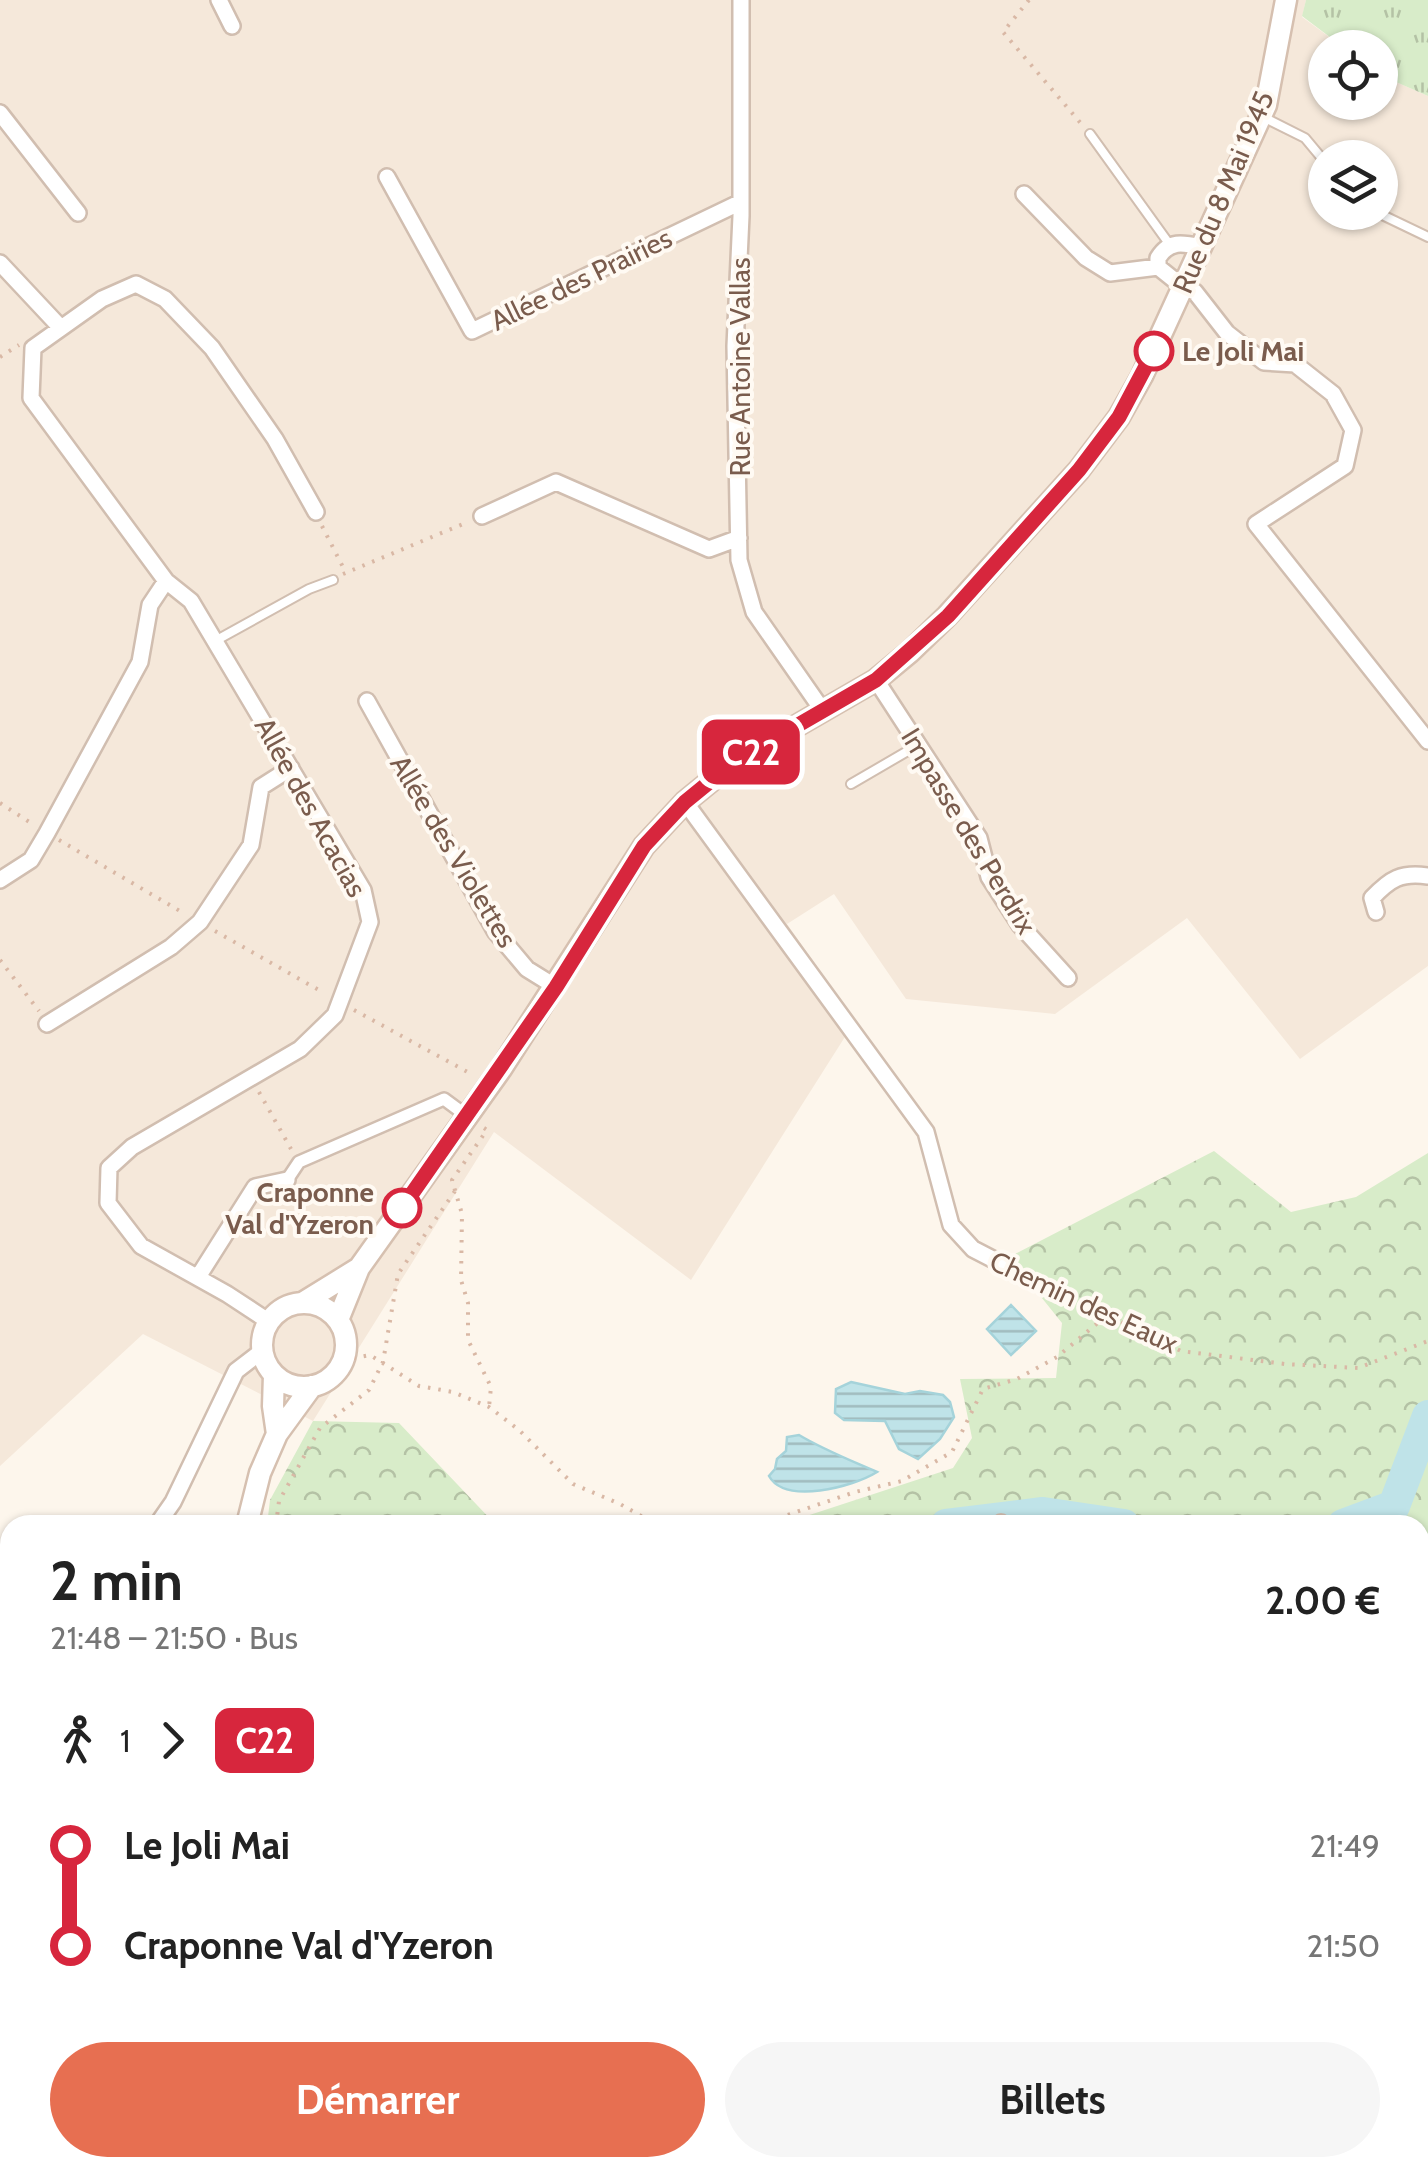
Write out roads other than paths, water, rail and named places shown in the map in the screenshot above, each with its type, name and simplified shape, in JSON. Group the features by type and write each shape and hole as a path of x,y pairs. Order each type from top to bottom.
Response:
{"main road":[{"name":"Rue du 8 Mai 1945","path":"338,1320 359,1268 556,987 644,846 685,802 734,762 876,680 948,616 1079,470 1119,417 1266,105 1286,0"},
{"name":"Rue du 8 Mai 1945","path":"304,1302 359,1268"},
{"path":"274,1375 285,1383 312,1386 325,1381 343,1360 346,1346 338,1320 329,1310 304,1302 290,1304 268,1321 262,1350 274,1375 273,1406 278,1434"},
{"path":"250,1515 260,1473 278,1434 312,1386"}],"street":[{"path":"219,0 232,26"},
{"name":"Rue Antoine Vallas","path":"741,0 741,202 735,346 740,560 754,612 822,711"},
{"path":"0,113 78,213"},
{"name":"Allée des Prairies","path":"388,178 472,331 741,202"},
{"path":"1024,194 1086,258 1110,272 1158,267 1182,287 1195,292 1227,333 1264,362 1295,364 1333,394 1353,430 1345,466 1256,524 1428,742"},
{"path":"1158,267 1158,258 1170,245 1201,247"},
{"path":"0,263 61,328 102,299 136,284 165,299 212,348 275,438 316,512"},
{"name":"Allée des Acacias","path":"61,328 33,348 30,398 166,581 191,601 364,890 370,922 335,1015 300,1049 132,1147 109,1168 108,1203 141,1246 268,1321"},
{"path":"482,516 556,482 709,549 740,538"},
{"path":"0,880 32,860 47,833 140,662 150,605 166,581"},
{"name":"Impasse des Perdrix","path":"876,680 979,838 989,876 1020,925 1068,978"},
{"name":"Allée des Violettes","path":"366,701 495,931 527,969 556,987"},
{"path":"47,1024 171,947 200,922 250,844 262,786 291,768"},
{"name":"Chemin des Eaux","path":"685,802 926,1132 951,1225 973,1249 1002,1264"},
{"path":"1376,912 1372,898 1387,882 1406,872 1428,876"},
{"path":"198,1278 255,1187 287,1180 299,1162 444,1100 468,1116"},
{"path":"164,1515 236,1371 262,1350"}],"lane":[{"path":"1261,116 1308,142"},
{"path":"1090,134 1170,245"},
{"path":"1398,223 1428,237"},
{"path":"215,641 310,588 333,580"},
{"path":"851,784 918,745"}],"water":[{"path":"1011,1305 1036,1331 1011,1355 987,1329"},
{"path":"851,1382 905,1394 920,1391 943,1395 950,1402 954,1417 940,1439 918,1459 899,1449 885,1421 844,1420 835,1413 836,1389"},
{"path":"799,1435 877,1472 836,1488 804,1491 777,1485 769,1476 786,1451 787,1437"}],"waterway":[{"path":"1370,1515 1394,1506 1428,1416"},
{"path":"1027,1515 1056,1515"}],"place":[{"name":"Le Joli Mai","path":"1154,351"},
{"name":"Craponne Val d'Yzeron","path":"402,1208"}]}
